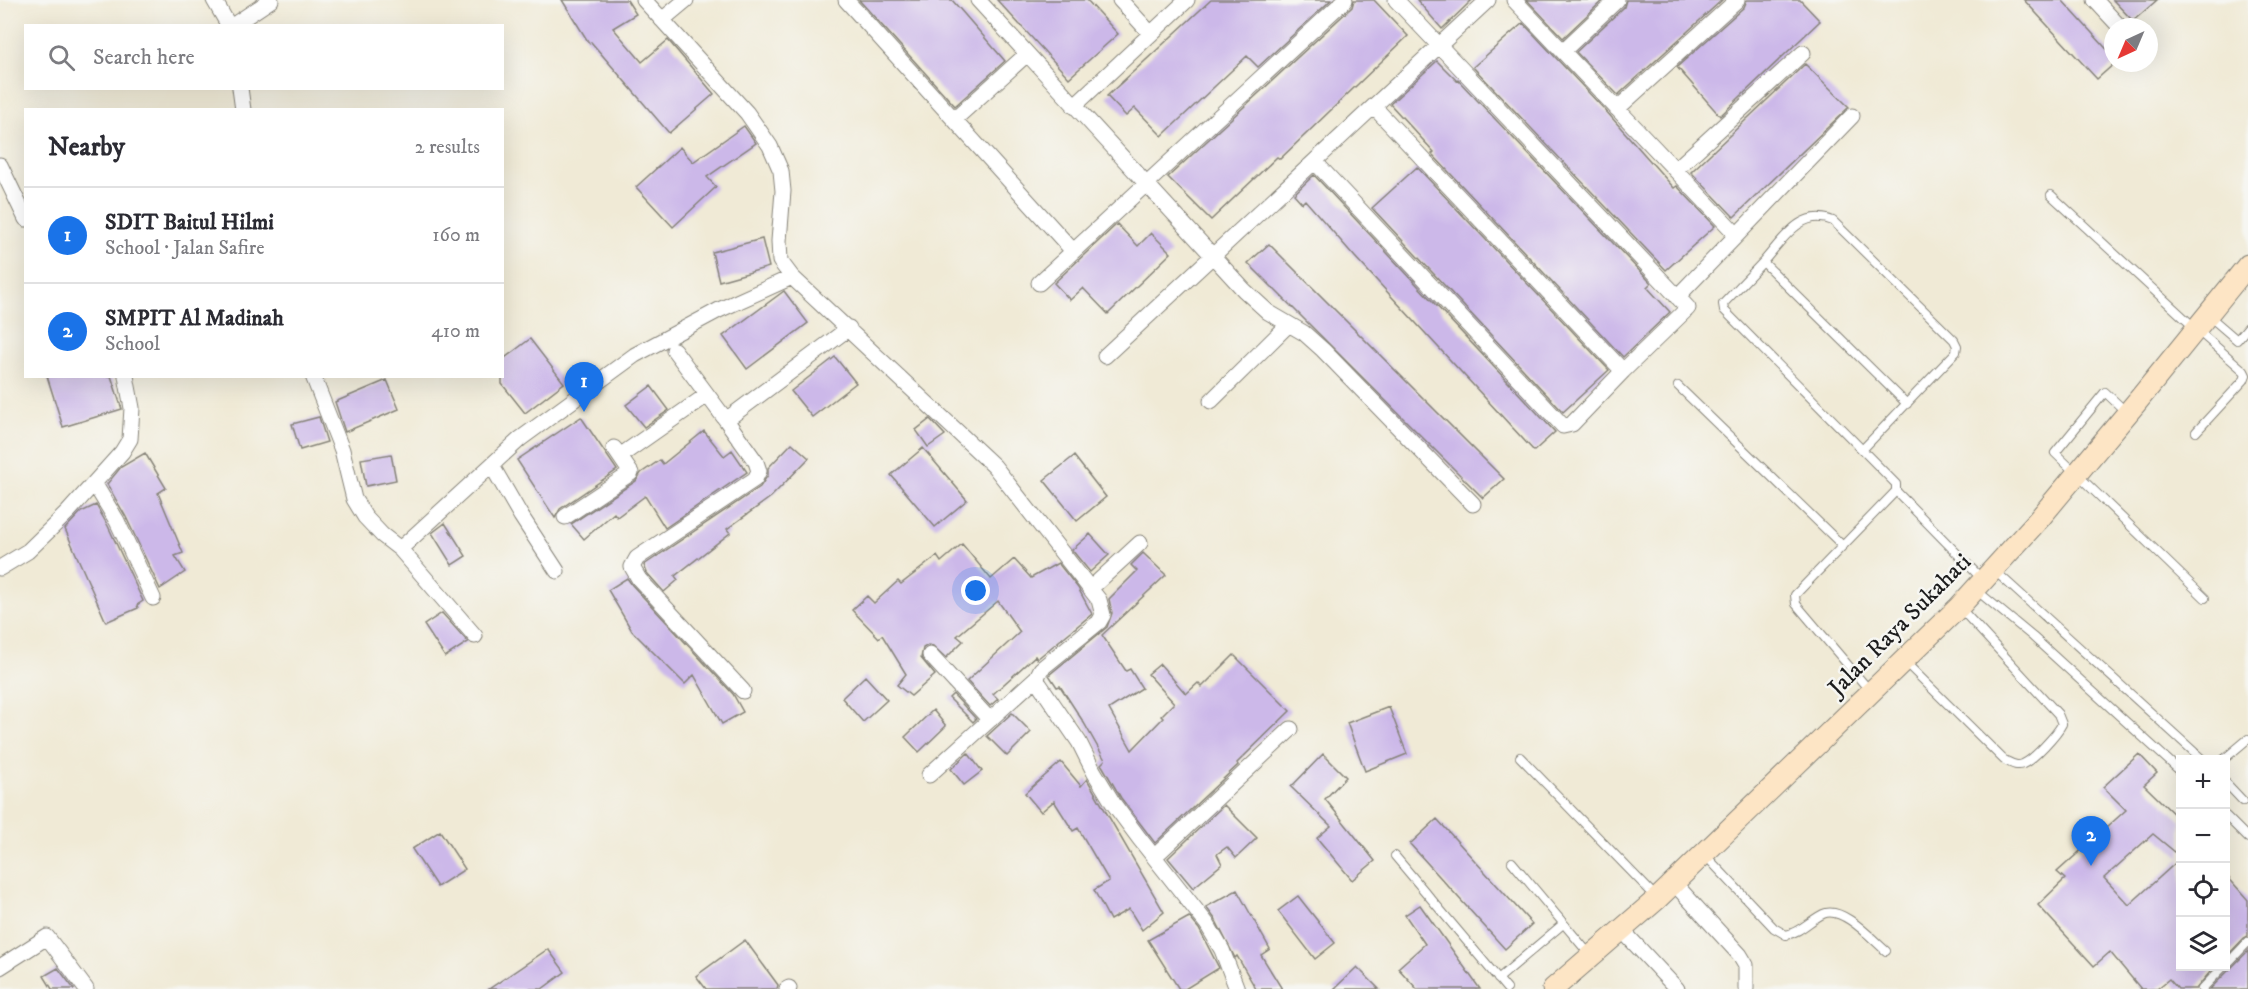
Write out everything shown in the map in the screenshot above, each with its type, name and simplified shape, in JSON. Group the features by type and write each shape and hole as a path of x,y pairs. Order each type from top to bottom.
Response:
{"main road":[{"name":"Jalan Raya Sukahati","path":"1553,989 1674,883 1959,607 2077,474 2248,265"}],"street":[{"path":"214,0 229,24"},
{"path":"233,24 271,0"},
{"path":"644,0 747,114 770,146 781,171 783,191 779,241 780,261 792,277 994,466 1090,589 1102,608 1099,622 1041,669 1037,677 929,775"},
{"path":"662,20 686,0"},
{"path":"846,0 955,118 1073,252"},
{"path":"978,0 1257,303 1288,325 1304,333 1323,350 1473,504"},
{"path":"1120,0 1151,34"},
{"path":"1074,106 1187,0"},
{"path":"1039,284 1345,0"},
{"path":"1314,162 1563,426 1572,424 1688,308 1396,0"},
{"path":"1105,356 1488,0"},
{"path":"1514,0 1737,235"},
{"path":"1563,51 1617,0"},
{"path":"1617,110 1737,0"},
{"path":"2095,0 2112,18"},
{"path":"1675,170 1803,53"},
{"path":"955,118 1027,54"},
{"path":"240,90 243,108"},
{"path":"1374,107 1623,371"},
{"path":"1677,297 1852,116"},
{"path":"0,165 24,215"},
{"path":"400,549 520,439 634,355 719,310 792,277"},
{"path":"1211,401 1288,325"},
{"path":"726,420 849,328"},
{"path":"674,350 756,462 759,471 754,479 637,558 632,567 639,579 743,691"},
{"path":"0,568 28,551 68,512 122,452 130,439 132,408 126,378"},
{"path":"314,378 342,450 354,499 365,517 382,535 400,549 475,636"},
{"path":"565,517 631,473 617,452 707,395"},
{"path":"492,466 557,571"},
{"path":"94,483 117,521 153,598"},
{"path":"1090,589 1140,543"},
{"path":"930,655 989,719"},
{"path":"1037,677 1038,682 1079,742 1113,803 1207,924 1222,950 1237,989"},
{"path":"1154,857 1291,729"},
{"path":"1674,883 1740,955 1748,974 1746,989"},
{"path":"1622,930 1677,989"},
{"path":"0,967 47,937 86,989"}],"lane":[{"path":"2051,195 2202,322 2247,375 2196,432"},
{"path":"1863,449 1956,352 1957,346 1954,340 1833,221 1822,217 1809,218 1797,224 1723,304 1724,310 1896,484 1896,491 1795,595 1794,599 1870,691"},
{"path":"1763,262 1907,404"},
{"path":"2202,322 2237,340 2248,327"},
{"path":"1678,386 1843,546"},
{"path":"2128,413 2105,392 2055,453 2205,598"},
{"path":"1896,491 1984,580 2033,637 2176,766"},
{"path":"1984,580 2198,755"},
{"path":"1904,660 2004,760 2013,765 2024,764 2057,734 2061,724 2058,714 1959,607"},
{"path":"2228,755 2248,740"},
{"path":"1520,757 1658,898"},
{"path":"2230,787 2246,802"},
{"path":"2230,820 2248,838"},
{"path":"1704,854 1774,928 1786,935 1795,934 1824,913 1833,911 1843,914 1886,951"},
{"path":"1395,856 1507,989"},
{"path":"1512,862 1592,957"},
{"path":"1498,979 1563,924"},
{"path":"2230,961 2248,942"},
{"path":"2202,989 2220,971"}],"building":[{"path":"562,0 627,0 636,14 613,28 642,62 668,40 714,94 669,133 591,42 589,43"},
{"path":"859,0 952,0 1005,61 955,106"},
{"path":"997,0 1087,0 1118,34 1069,78"},
{"path":"1211,0 1331,0 1258,67 1247,56 1162,136 1135,108 1126,116 1107,96"},
{"path":"1354,0 1374,0 1408,36 1280,159 1277,157 1211,220 1168,177 1352,7"},
{"path":"1417,0 1472,0 1442,29"},
{"path":"1527,0 1603,0 1563,38"},
{"path":"1626,0 1722,0 1618,95 1576,52 1624,7"},
{"path":"1747,0 1800,0 1820,21 1720,116 1677,67 1744,7"},
{"path":"2024,0 2062,0 2104,46 2105,72 2097,79"},
{"path":"2113,0 2157,0 2136,18 2130,18"},
{"path":"1523,23 1674,188 1677,186 1715,226 1666,270 1473,67"},
{"path":"1437,61 1458,80 1651,283 1647,287 1670,312 1623,357 1432,154 1434,152 1390,104"},
{"path":"1805,64 1849,107 1734,217 1691,172"},
{"path":"744,126 756,143 707,177 716,187 673,227 636,187 680,147 693,162"},
{"path":"1417,167 1609,370 1563,412 1372,208"},
{"path":"1314,175 1555,432 1534,451 1305,200 1302,203 1294,194"},
{"path":"1117,224 1138,246 1151,233 1171,253 1108,314 1083,288 1070,300 1054,283"},
{"path":"762,239 769,267 719,281 712,252"},
{"path":"1269,244 1504,479 1483,498 1248,263"},
{"path":"784,291 808,323 747,369 723,336"},
{"path":"530,339 564,383 525,413 502,384 504,358"},
{"path":"835,357 856,383 812,417 791,391"},
{"path":"48,378 112,378 122,409 63,427"},
{"path":"387,380 399,409 345,432 335,402"},
{"path":"651,386 669,410 644,427 626,405"},
{"path":"319,417 327,442 300,450 292,424"},
{"path":"581,417 617,470 560,509 555,518 517,460"},
{"path":"930,419 945,435 928,447 916,430"},
{"path":"704,431 724,456 732,450 747,472 665,528 645,496 617,517 614,513 584,539 571,524 636,481 641,473 660,460 663,464"},
{"path":"792,443 809,458 771,497 727,529 730,533 675,576 678,580 664,592 647,573 644,565 760,487 768,475 768,468"},
{"path":"923,448 967,500 935,527 891,475"},
{"path":"145,453 166,488 158,493 183,553 175,556 185,572 160,589 126,517 107,484 121,467"},
{"path":"391,454 396,480 366,486 361,459"},
{"path":"1074,456 1106,497 1077,521 1044,480"},
{"path":"96,505 143,601 137,605 138,608 106,622 65,529 81,512"},
{"path":"445,523 466,556 452,565 432,533"},
{"path":"1090,534 1109,555 1090,572 1072,550"},
{"path":"962,544 991,579 1014,559 1031,578 1058,563 1078,588 1092,614 1037,659 1035,656 993,694 998,699 990,706 967,681 1020,632 998,601 957,636 963,641 946,658 933,646 928,645 923,648 921,658 935,675 911,696 897,685 906,674 882,635 879,638 852,610 867,596 874,603 898,581 901,584 937,556 941,562"},
{"path":"1143,553 1166,575 1102,635 1126,671 1130,669 1142,688 1109,709 1132,750 1174,703 1148,674 1160,664 1186,694 1198,683 1202,687 1234,655 1290,711 1237,763 1238,765 1155,843 1121,798 1101,764 1105,760 1084,723 1060,686 1057,687 1049,675 1107,627 1112,613 1109,599 1137,571 1131,565"},
{"path":"627,578 733,694 743,712 722,724 694,675 685,684 632,631 608,590"},
{"path":"442,613 468,642 445,657 424,625"},
{"path":"865,676 887,700 863,722 842,698"},
{"path":"953,694 976,719 973,722 949,698"},
{"path":"1389,707 1407,754 1365,771 1347,723"},
{"path":"933,710 946,726 919,752 905,737"},
{"path":"1012,713 1031,732 1007,756 987,736"},
{"path":"968,753 982,771 964,785 951,769"},
{"path":"1323,754 1346,777 1325,799 1375,861 1352,880 1317,838 1331,826 1291,787"},
{"path":"2139,754 2157,773 2144,785 2176,816 2176,853 2153,834 2104,878 2129,905 2176,863 2176,971 2211,971 2196,989 2178,989 2169,979 2157,989 2141,989 2110,952 2094,966 2038,905 2065,879 2057,872 2126,810 2103,787"},
{"path":"1061,762 1081,786 1087,779 1164,912 1142,930 1129,909 1110,920 1094,890 1109,881 1078,828 1073,831 1054,801 1041,812 1025,793"},
{"path":"1224,805 1257,838 1236,858 1227,847 1217,854 1222,864 1193,888 1168,858"},
{"path":"1437,819 1532,924 1505,949 1410,844"},
{"path":"440,831 465,869 437,887 412,849"},
{"path":"2230,880 2248,900 2248,936 2230,953"},
{"path":"1237,890 1270,949 1261,955 1282,989 1256,989 1206,907"},
{"path":"1298,896 1335,943 1315,959 1278,911"},
{"path":"1420,905 1480,989 1417,989 1398,968 1425,944 1405,915"},
{"path":"1189,917 1199,929 1219,968 1185,989 1179,989 1148,940"},
{"path":"745,940 778,985 777,989 706,989 696,976"},
{"path":"548,949 565,972 542,989 489,989"},
{"path":"2248,951 2248,989 2210,989 2230,971"},
{"path":"1357,967 1379,989 1334,989"},
{"path":"58,968 74,989 52,989 44,976"}],"place":[{"name":"SDIT Baitul Hilmi","path":"584,412"},
{"name":"SMPIT Al Madinah","path":"2091,866"}]}
